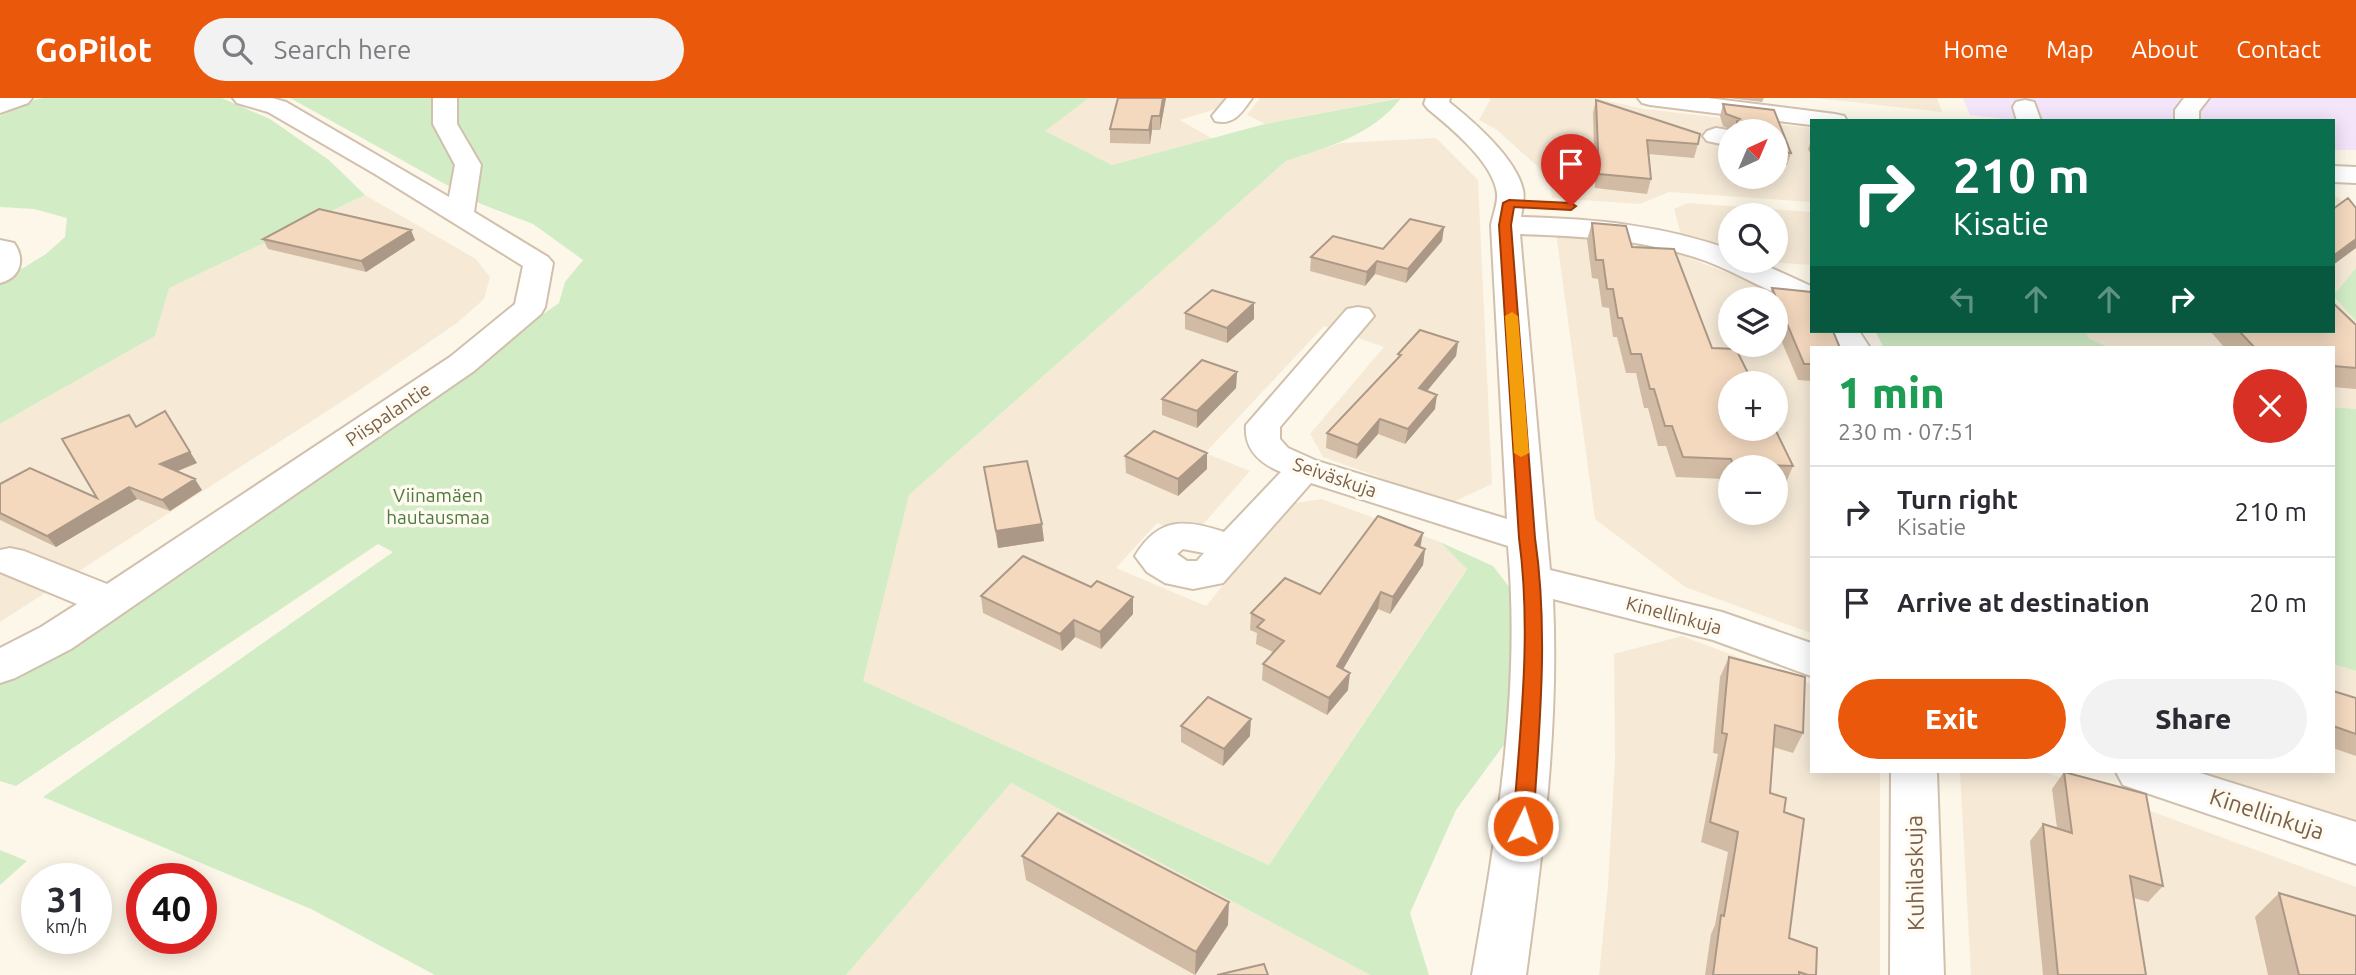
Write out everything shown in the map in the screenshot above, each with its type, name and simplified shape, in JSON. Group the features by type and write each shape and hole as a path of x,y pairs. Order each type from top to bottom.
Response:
{"street":[{"path":"0,106 20,98"},
{"name":"Piispalantie","path":"0,667 56,638 462,364 530,307 538,263 277,107 245,98"},
{"path":"445,98 445,124 468,165 460,215"},
{"path":"1224,117 1240,98"},
{"path":"1438,98 1436,104 1455,119 1504,174 1510,192 1507,214 1530,559 1533,669 1523,826 1499,975"},
{"path":"1650,98 1819,119"},
{"path":"2187,119 2188,110 2197,98"},
{"path":"2335,174 2356,175"},
{"path":"1507,214 1664,212"},
{"path":"1507,214 1661,238 1781,282 1810,297"},
{"path":"0,249 4,249 4,272 0,274"},
{"name":"Seiväskuja","path":"1358,317 1263,425 1262,440 1275,456 1304,469 1530,559"},
{"path":"1231,550 1304,469"},
{"name":"Kinellinkuja","path":"1530,559 1810,660"},
{"path":"10,561 110,601"},
{"name":"Kuhilaskuja","path":"1914,773 1917,975"},
{"name":"Kinellinkuja","path":"2142,773 2356,844"}],"shaded area":[{"path":"1089,98 1227,98 1219,108 1180,120 1213,139 1112,165 1044,131"},
{"path":"1260,98 1399,98 1265,124 1247,115"},
{"path":"1491,98 1594,98 1645,109 1732,119 1718,119 1718,189 1788,189 1788,125 1810,128 1810,202 1669,192 1640,204 1552,198 1550,185 1538,167 1497,130 1479,120"},
{"path":"1815,98 1937,98 1942,112"},
{"path":"1963,98 2356,98 2356,150 2335,150 2335,119 2005,119 1970,115"},
{"path":"1436,138 1478,180 1492,484 1451,503 1323,457 1310,434 1384,347 1324,326 1205,453 1250,471 1192,537 1157,523 1116,568 1206,606 1289,504 1322,499 1440,542 1467,568 1269,865 862,681 909,495 1286,161 1341,143"},
{"path":"365,195 476,259 490,277 484,299 457,323 355,393 0,622 0,424 155,336 168,288"},
{"path":"2335,195 2356,211 2356,268 2335,294"},
{"path":"1688,203 1718,205 1718,254 1683,242 1674,209"},
{"path":"1788,210 1810,212 1810,265 1788,263"},
{"path":"1556,233 1641,239 1718,269 1718,273 1727,273 1763,287 1718,287 1718,357 1788,357 1788,297 1810,306 1810,333 1841,333 1846,346 1810,346 1810,633 1685,587 1595,519"},
{"path":"2335,299 2356,321 2356,409 2335,407 2335,346 2106,346 2089,338 2085,333 2335,333"},
{"path":"1682,636 1810,684 1810,773 1880,773 1880,975 1599,975 1608,885 1615,758 1614,654"},
{"path":"2335,665 2356,671 2356,829 2199,773 2335,773"},
{"path":"1960,773 2048,773 2356,887 2356,975 1971,975"},
{"path":"1011,783 1370,975 846,975"}],"green space":[{"path":"43,98 222,98 270,119 329,160 365,195 169,288 155,336 0,424 0,282 46,254 65,237 67,218 34,209 0,207 0,116"},
{"name":"Viinamäen hautausmaa","path":"290,98 1089,98 1045,131 1112,165 1265,124 1401,98 1390,111 1363,131 1333,145 1286,161 909,495 863,681 1269,865 1467,569 1440,542 1493,566 1520,601 1512,652 1506,742 1456,810 1410,913 1429,975 1370,975 1011,783 846,975 435,975 311,909 217,870 217,863 201,863 43,797 393,552 378,544 16,786 0,781 0,679 81,635 559,303 565,282 583,260 533,224 481,204"},
{"path":"2356,268 2356,321 2335,298 2335,294"},
{"path":"1876,333 2085,333 2089,338 2106,346 1883,346"},
{"path":"2335,407 2356,409 2356,671 2335,665"},
{"path":"0,850 27,861 21,863 21,866 0,885"}],"building":[{"path":"1118,98 1163,98 1160,116 1152,116 1149,130 1110,129"},
{"path":"1596,100 1700,134 1698,144 1647,140 1651,179 1599,174"},
{"path":"1723,104 1774,110 1778,119 1740,119 1726,114"},
{"path":"2348,198 2356,208 2356,239 2335,255 2335,208"},
{"path":"319,209 411,230 361,261 263,239"},
{"path":"1410,219 1444,227 1408,269 1377,261 1367,272 1311,257 1333,236 1383,249"},
{"path":"1592,223 1626,226 1632,247 1674,249 1712,348 1718,348 1718,357 1740,357 1747,371 1718,371 1718,441 1781,441 1788,455 1718,455 1718,458 1683,457 1672,426 1665,426 1654,389 1650,389 1641,354 1631,354 1622,318 1618,318 1613,289 1607,289 1603,260 1596,260"},
{"path":"1212,290 1254,303 1227,328 1185,313"},
{"path":"1788,290 1810,292 1810,333 1834,333 1839,346 1810,346 1810,364 1804,364 1788,326"},
{"path":"2335,305 2356,325 2356,368 2335,366 2335,346 2253,346 2241,333 2335,333"},
{"path":"1420,330 1458,342 1419,388 1437,395 1408,429 1380,419 1358,445 1327,433 1401,355 1398,354"},
{"path":"1202,360 1237,372 1197,411 1162,399"},
{"path":"165,411 190,452 160,464 195,479 162,500 129,487 47,536 0,513 0,484 30,468 97,498 62,439 129,415 136,427"},
{"path":"1154,431 1207,453 1178,479 1125,456"},
{"path":"1027,461 1042,524 996,531 984,467"},
{"path":"1378,516 1423,533 1415,545 1425,549 1393,597 1381,592 1337,666 1350,673 1329,698 1263,664 1284,641 1257,627 1264,620 1251,613 1285,578 1320,594"},
{"path":"1023,556 1091,587 1097,581 1133,597 1100,632 1074,620 1060,634 981,596"},
{"path":"1729,657 1805,677 1803,733 1775,725 1770,793 1786,798 1784,812 1804,819 1789,938 1817,948 1816,975 1799,972 1799,975 1713,975 1721,915 1724,916 1738,832 1710,822 1727,734 1722,733"},
{"path":"2335,692 2356,698 2356,734 2335,727"},
{"path":"1208,697 1251,719 1224,749 1181,726"},
{"path":"2064,773 2146,794 2163,886 2130,876 2146,975 2058,975 2043,824 2072,833"},
{"path":"1058,813 1229,902 1196,952 1022,856"},
{"path":"2279,893 2356,916 2356,975 2299,975"},
{"path":"1264,964 1268,975 1217,975"}],"slow traffic":[{"path":"1512,316 1521,453"}],"route":[{"path":"1523,826 1533,669 1533,580 1527,538 1505,225 1509,203 1571,206"}]}
